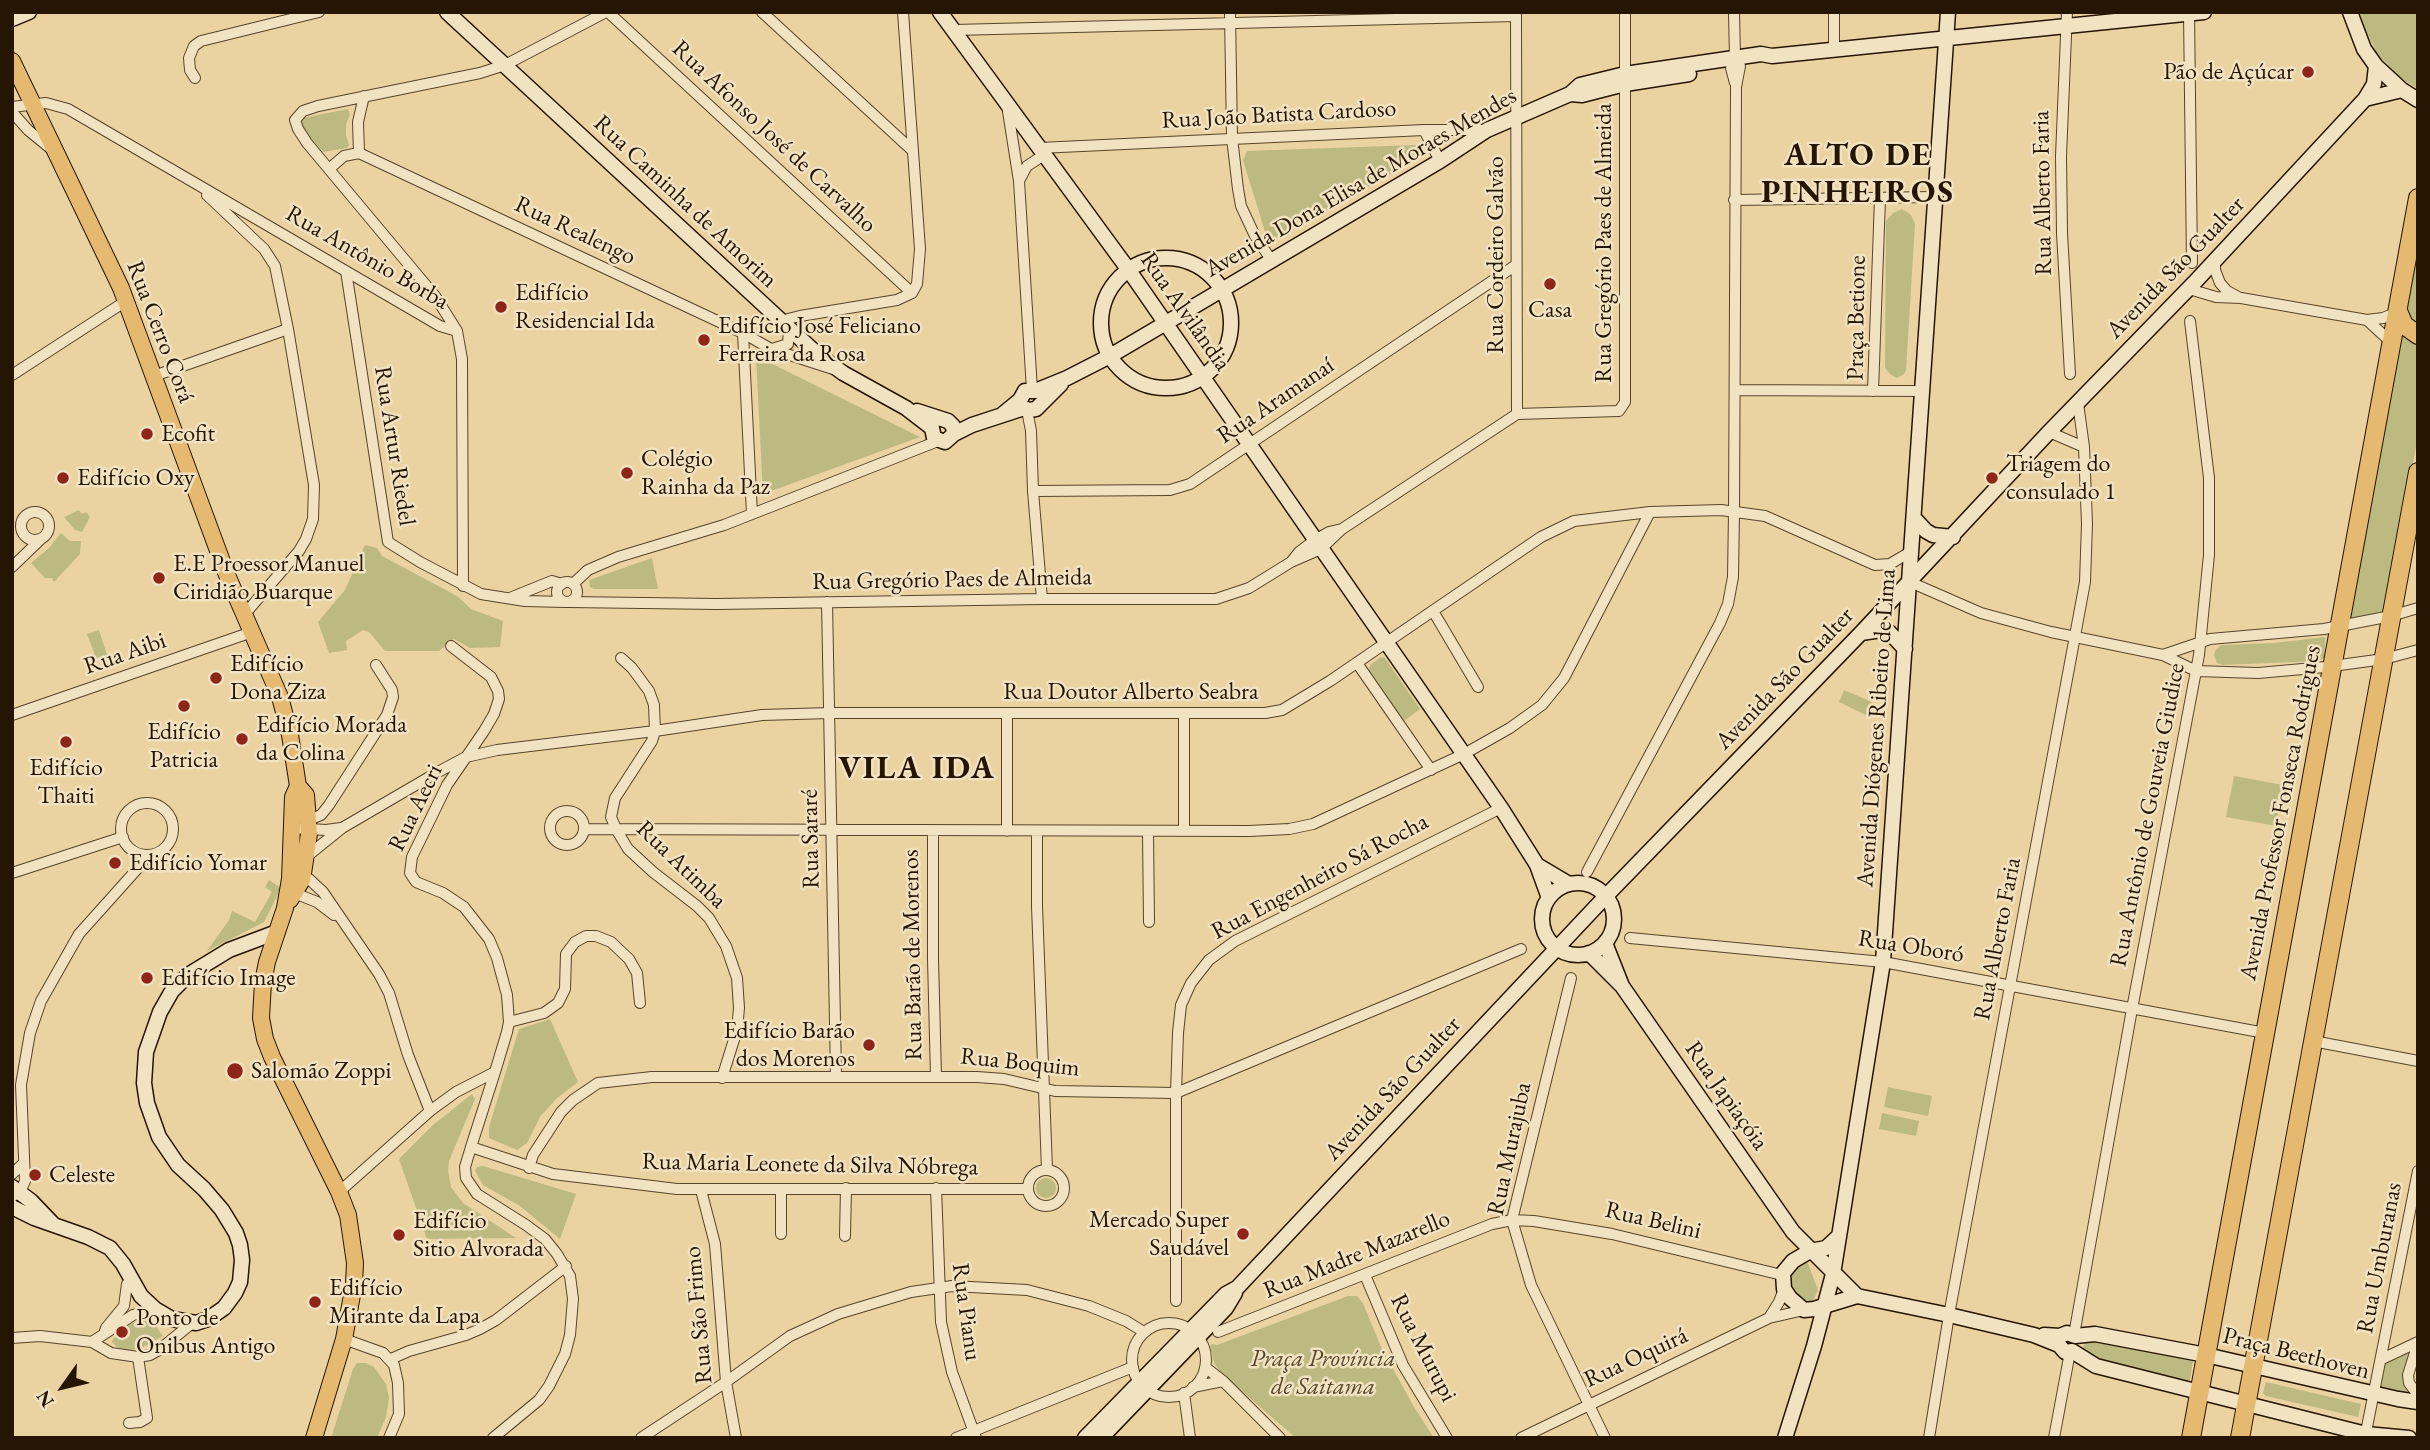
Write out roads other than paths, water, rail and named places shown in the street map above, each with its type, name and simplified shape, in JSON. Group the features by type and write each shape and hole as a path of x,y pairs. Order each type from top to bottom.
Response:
{"highway":[{"name":"Avenida Professor Fonseca Rodrigues","path":"2191,1438 2418,198"},
{"path":"2398,312 2404,325 2418,335"},
{"path":"2240,1438 2418,472"}],"main road":[{"name":"Rua Cerro Corá","path":"12,61 126,301 244,615 280,697 290,735 298,786 306,795 295,877 267,962 261,996 261,1018 265,1039 340,1192 350,1225 355,1263 344,1339 314,1438"}],"street":[{"path":"12,19 29,12"},
{"path":"195,78 190,70 189,58 194,46 201,41 319,12"},
{"name":"Rua Caminha de Amorim","path":"447,12 789,329 843,373 941,430"},
{"path":"457,331 435,296 302,136 295,120 307,109 480,73 505,65 607,12"},
{"name":"Rua Afonso José de Carvalho","path":"607,12 912,293"},
{"path":"762,12 913,151"},
{"path":"771,349 788,344 789,329 800,316 883,304 912,293 917,284 920,268 903,12"},
{"path":"904,26 911,12"},
{"name":"Rua Alvilândia","path":"940,12 1128,269 1387,642"},
{"name":"Rua Gregório Paes de Almeida","path":"463,586 493,598 567,602 717,604 1216,599 1248,588 1291,562 1517,414 1619,411 1625,402 1625,12"},
{"path":"1587,872 1728,604 1732,577 1734,512 1734,12"},
{"path":"1834,12 1834,49"},
{"name":"Avenida Diógenes Ribeiro de Lima","path":"1784,1438 1833,1274 1882,962 1923,391 1944,38 1948,12"},
{"path":"2350,12 2364,48 2376,66 2402,90 2418,100"},
{"path":"2192,263 2194,13"},
{"name":"Avenida Dona Elisa de Moraes Mendes","path":"941,430 972,425 1003,414 1030,400 1223,290 1440,161 1487,130 1570,94 1583,95 1625,79 1735,64 1761,54 1772,56 1944,38 2066,19 2194,13"},
{"path":"954,30 1230,18 1516,14"},
{"name":"Rua Cordeiro Galvão","path":"1516,14 1517,414"},
{"path":"1230,18 1232,138 1241,205 1255,236 1272,261"},
{"name":"Rua Alberto Faria","path":"2066,19 2061,156 2062,233 2070,374"},
{"name":"Avenida São Gualter","path":"1085,1438 1194,1334 1226,1294 1237,1288 1606,896 2189,289 2365,99 2374,84 2376,66"},
{"path":"2365,99 2402,90"},
{"path":"329,169 344,156 359,153 358,122 364,96"},
{"path":"1006,102 1019,181 1033,491 1042,599"},
{"path":"12,107 32,103"},
{"name":"Rua Antônio Borba","path":"32,103 46,103 68,109 440,326 457,331 462,359 463,586"},
{"path":"12,112 28,130 56,152"},
{"path":"1424,130 1440,161"},
{"name":"Rua João Batista Cardoso","path":"1044,155 1073,146 1424,130 1487,130"},
{"path":"1019,181 1027,166 1044,155 1073,146"},
{"name":"Rua Realengo","path":"359,153 743,333 771,349 843,373"},
{"path":"191,180 264,249 271,259 278,277 288,328 314,485 313,519 299,551 244,615"},
{"path":"1734,200 1934,197"},
{"name":"Praça Betione","path":"1880,199 1873,391 1923,391"},
{"path":"1174,258 1197,265 1216,280 1223,290 1230,308 1231,328 1227,347 1217,364 1203,377 1179,387 1152,387 1128,376 1110,356 1102,333 1102,309 1116,280 1128,269 1150,259 1174,258"},
{"path":"2215,261 2220,283 2227,291 2241,298"},
{"name":"Rua Aramanaí","path":"1033,491 1170,490 1190,484 1516,265"},
{"name":"Rua Artur Riedel","path":"346,271 388,542 463,586"},
{"path":"2189,289 2216,297 2241,298 2367,320 2398,312"},
{"path":"12,375 126,301"},
{"path":"789,329 800,316"},
{"path":"2367,320 2392,343"},
{"name":"Rua Antônio de Gouveia Giudice","path":"2054,1438 2067,1370 2068,1343 2077,1312 2200,643 2209,555 2209,478 2190,321"},
{"path":"154,376 288,328"},
{"path":"743,333 752,514"},
{"path":"1735,390 1873,391"},
{"name":"Rua Alberto Faria","path":"1929,1438 1949,1315 2077,637 2085,582 2087,524 2084,447 2078,403"},
{"path":"570,587 576,597 567,602 558,594 588,570 618,557 752,514 910,451 941,430"},
{"path":"2049,432 2084,447"},
{"name":"Rua Doutor Alberto Seabra","path":"295,877 342,828 466,758 532,745 762,715 1265,713 1282,710 1561,526 1596,517 1700,509 1734,512 1765,516 1875,565 1890,564 1912,551"},
{"path":"12,567 41,539 49,528 45,516 37,512 28,513 16,522 27,538 41,539"},
{"path":"584,829 1184,831 1278,830 1312,824 1464,754 1530,715 1554,691 1650,512"},
{"path":"1914,518 1926,531 1941,537 1953,537"},
{"path":"22,559 27,538"},
{"name":"Rua Gregório Paes de Almeida","path":"509,598 552,581 604,601"},
{"path":"1910,582 1981,612 2077,637 2163,655 2196,671 2258,673 2333,666 2384,659 2418,650"},
{"name":"Rua Sararé","path":"827,602 836,1076"},
{"path":"2163,655 2210,639 2340,626 2418,608"},
{"path":"1433,611 1478,687"},
{"path":"1861,633 1881,630 1889,632 1905,649"},
{"name":"Rua Aibi","path":"12,715 252,632"},
{"path":"1387,642 1501,808 1537,865 1549,898"},
{"name":"Rua Aecri","path":"451,646 486,671 496,684 499,699 494,714 447,785 412,858 410,873 416,882 443,893 464,906 489,939 507,995 509,1022 465,1173 471,1189 545,1239 566,1266"},
{"path":"621,659 637,674 649,691 654,705 655,731"},
{"path":"1357,663 1431,770"},
{"path":"301,825 321,815 329,805 387,715 393,697 376,665"},
{"path":"1007,713 1007,831"},
{"path":"1184,713 1184,831"},
{"name":"Rua Atimba","path":"655,731 652,741 615,798 611,817 616,830 637,859 697,906 709,918 726,946 737,978 740,1008 737,1030 722,1078"},
{"path":"148,803 163,809 172,823 172,838 162,851 147,855 132,850 123,837 123,821 132,808 148,803"},
{"name":"Rua Engenheiro Sá Rocha","path":"1176,1301 1176,1093 1181,1005 1191,983 1209,960 1235,941 1501,808"},
{"name":"Rua Doutor Alberto Seabra","path":"301,825 326,830 342,828"},
{"name":"Rua Barão de Morenos","path":"933,831 936,1077"},
{"path":"1147,831 1149,922"},
{"path":"1037,832 1037,905 1047,1170"},
{"path":"12,873 123,837"},
{"path":"54,1225 16,1190 24,1163 21,1085 30,1034 41,1002 79,934 147,855"},
{"path":"1537,865 1569,884"},
{"path":"295,877 317,902 340,920"},
{"path":"295,877 312,881 323,892 384,982 430,1111"},
{"path":"1569,884 1589,885 1606,896 1614,916 1613,927 1605,943 1589,953 1569,954 1557,948 1542,925 1544,906 1549,898 1558,889 1569,884"},
{"path":"12,1338 40,1336 92,1342 111,1353 138,1357 159,1350 191,1324 208,1319 224,1308 240,1282 242,1260 236,1233 209,1194 178,1165 159,1137 147,1103 144,1083 147,1046 165,1002 188,975 229,950 277,932"},
{"path":"509,1022 544,1013 558,1003 565,989 566,954 575,942 586,936 596,936 611,942 629,959 636,973 640,1003"},
{"name":"Rua Oboró","path":"1630,937 1882,962 2265,1032"},
{"name":"Rua Japiaçóia","path":"1605,943 1622,986 1793,1232 1810,1251"},
{"name":"Rua Boquim","path":"530,1168 533,1155 561,1112 598,1083 652,1077 936,1077 1004,1079 1055,1091 1176,1093 1521,949"},
{"name":"Rua Japiaçóia","path":"1589,953 1622,986"},
{"name":"Rua Murajuba","path":"1571,978 1512,1220 1531,1285 1605,1438"},
{"path":"2313,1041 2418,1061"},
{"path":"340,1192 430,1111 456,1092 495,1072"},
{"name":"Rua Maria Leonete da Silva Nóbrega","path":"471,1147 530,1168 578,1178 701,1190 1027,1189"},
{"path":"12,1174 24,1163"},
{"path":"1041,1170 1047,1170 1059,1174 1064,1186 1061,1199 1051,1206 1038,1205 1027,1189 1031,1177 1041,1170"},
{"name":"Rua Umburanas","path":"2374,1394 2418,1171"},
{"path":"845,1236 846,1188"},
{"name":"Rua Pianu","path":"936,1188 938,1287 945,1341 952,1372 974,1434"},
{"path":"781,1189 781,1234"},
{"name":"Rua São Frimo","path":"701,1190 715,1244 726,1382 736,1438"},
{"path":"12,1207 110,1248 123,1264 141,1296 172,1319 191,1324"},
{"name":"Rua Madre Mazarello","path":"1219,1332 1492,1224 1512,1220"},
{"name":"Rua Belini","path":"1512,1220 1612,1234 1783,1282"},
{"path":"1769,1318 1779,1302 1783,1282 1793,1261 1793,1232"},
{"path":"1793,1261 1810,1251 1826,1248 1839,1236"},
{"path":"1810,1251 1857,1296"},
{"path":"391,1359 480,1329 503,1315 566,1266 572,1288 572,1316 570,1335 559,1369 539,1400 493,1438"},
{"name":"Rua Murupi","path":"1365,1275 1403,1365 1447,1438"},
{"path":"104,1334 124,1306 127,1284 131,1279"},
{"path":"1783,1282 1790,1298 1804,1310 1857,1296 1949,1315 2068,1343 2096,1366 2366,1436 2409,1438"},
{"path":"641,1438 726,1382 774,1346 807,1327 877,1301 938,1287 1027,1290 1089,1306 1126,1321 1144,1332"},
{"path":"92,1342 133,1315 155,1309"},
{"name":"Rua Oquirá","path":"1521,1438 1769,1318 1804,1310"},
{"path":"1190,1438 1189,1390 1200,1378 1205,1367 1205,1353 1194,1334 1170,1323 1156,1325 1144,1332 1134,1348 1133,1367 1143,1385 1165,1396 1189,1390 1223,1381"},
{"name":"Praça Beethoven","path":"2068,1343 2095,1334 2206,1354 2374,1394 2366,1436"},
{"path":"344,1339 373,1348 391,1359 398,1383 399,1414 389,1438"},
{"path":"2382,1359 2418,1343"},
{"path":"2418,1343 2408,1375 2409,1383 2418,1395"},
{"path":"129,1423 140,1422 146,1418 138,1357"},
{"path":"956,1438 974,1434 1133,1367"},
{"path":"1205,1367 1223,1381 1280,1438"},
{"name":"Avenida São Gualter","path":"1101,1438 1143,1385"},
{"path":"2374,1394 2418,1402"}],"place":[{"name":"Pão de Açúcar","path":"2308,72"},
{"name":"Casa","path":"1550,284"},
{"name":"Edifício Residencial Ida","path":"501,307"},
{"name":"Edifício José Feliciano Ferreira da Rosa","path":"704,340"},
{"name":"Ecofit","path":"147,434"},
{"name":"Colégio Rainha da Paz","path":"627,473"},
{"name":"Edifício Oxy","path":"63,478"},
{"name":"Triagem do consulado 1","path":"1992,478"},
{"name":"E.E Proessor Manuel Ciridião Buarque","path":"159,578"},
{"name":"Edifício Dona Ziza","path":"216,678"},
{"name":"Edifício Patricia","path":"184,706"},
{"name":"Edifício Morada da Colina","path":"242,739"},
{"name":"Edifício Thaiti","path":"66,742"},
{"name":"Edifício Yomar","path":"115,863"},
{"name":"Edifício Image","path":"147,978"},
{"name":"Edifício Barão dos Morenos","path":"869,1045"},
{"name":"Salomão Zoppi","path":"235,1071"},
{"name":"Celeste","path":"35,1175"},
{"name":"Mercado Super Saudável","path":"1243,1234"},
{"name":"Edifício Sitio Alvorada","path":"399,1235"},
{"name":"Edifício Mirante da Lapa","path":"315,1302"},
{"name":"Ponto de Onibus Antigo","path":"122,1332"}],"district":[{"name":"ALTO DE PINHEIROS","path":"1858,174"},
{"name":"VILA IDA","path":"917,769"}],"park label":[{"name":"Praça Província de Saitama","path":"1323,1373"}]}
